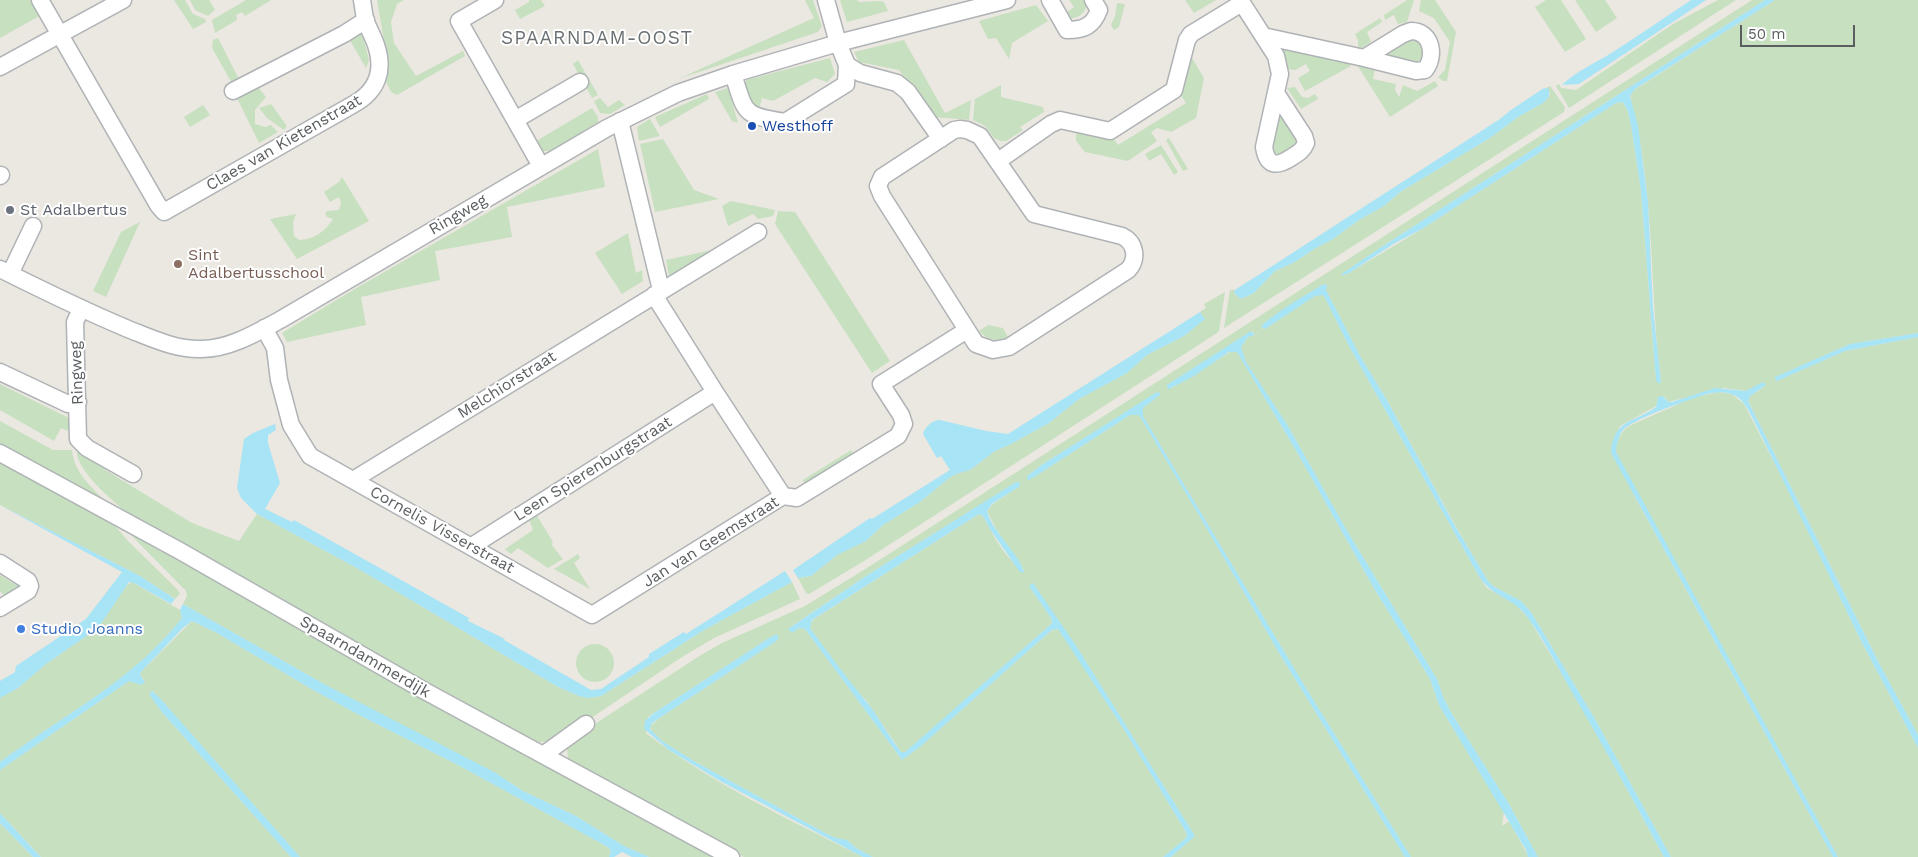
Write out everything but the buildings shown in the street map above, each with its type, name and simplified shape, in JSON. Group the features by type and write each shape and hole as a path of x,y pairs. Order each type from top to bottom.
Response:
{"street":[{"path":"40,0 60,34"},
{"path":"0,67 123,0"},
{"name":"Claes van Kietenstraat","path":"60,34 158,205 164,212 362,99 373,88 380,74 377,47 366,20 362,0"},
{"path":"495,0 459,21 542,166"},
{"path":"733,74 747,111 755,117 785,122 846,84 847,65 838,43 826,0"},
{"path":"838,43 1006,0"},
{"path":"1050,0 1067,30 1079,30 1095,21 1099,10 1094,0"},
{"path":"998,160 1050,124 1060,120 1110,131 1174,90 1187,40 1191,34 1241,1 1279,65 1280,74 1276,93"},
{"path":"233,91 344,34 366,20"},
{"path":"1263,36 1364,58"},
{"name":"Ringweg","path":"5,271 81,308 150,338 183,348 202,349 226,345 264,328 620,121 678,93 733,74 838,43"},
{"path":"847,65 860,73 897,83 908,92 940,139"},
{"path":"515,120 580,82"},
{"path":"620,121 657,292 715,392 784,496"},
{"path":"954,130 967,130 980,136 998,160 1034,214 1122,236 1131,242 1135,254 1133,265 1128,270 1009,347 993,350 976,344 882,196 878,186 882,177 954,130"},
{"path":"5,271 33,226"},
{"name":"Melchiorstraat","path":"353,480 657,292 758,232"},
{"name":"Ringweg","path":"81,308 75,322 78,439 87,448 133,474"},
{"name":"Cornelis Visserstraat","path":"264,328 276,348 279,380 293,426 310,456 592,615"},
{"name":"Jan van Geemstraat","path":"592,615 784,496 797,498 898,436 904,424 901,415 881,384 967,330"},
{"path":"0,372 68,404 78,402"},
{"name":"Leen Spierenburgstraat","path":"472,546 715,392"},
{"name":"Spaarndammerdijk","path":"0,454 93,503 423,690 731,857"},
{"path":"0,563 28,581 30,586 28,591 0,608"},
{"path":"543,755 586,724"}],"green space":[{"path":"0,0 33,0 41,15 0,38"},
{"path":"174,0 185,0 193,14 205,19 206,22 193,29"},
{"path":"190,0 209,0 215,10 208,16 195,10"},
{"path":"246,0 271,0 245,16 242,12 236,15 237,20 215,33 212,20"},
{"path":"377,0 404,0 397,4 391,22 394,43 416,76 463,51 465,56 397,95 391,92 385,79 385,46"},
{"path":"529,0 541,0 545,6 520,19 515,10 529,2"},
{"path":"805,0 813,0 822,26 818,32 678,79 814,18"},
{"path":"840,0 857,0 859,2 880,1 884,2 888,11 847,22"},
{"path":"1069,0 1085,0 1087,5 1081,15 1069,19 1064,14 1074,7"},
{"path":"1185,0 1216,0 1194,13"},
{"path":"1407,0 1414,0 1407,22 1398,24 1394,15 1385,20 1384,15"},
{"path":"1421,0 1435,0 1456,32 1447,81 1443,81 1438,77 1445,70 1450,42 1434,18 1419,11"},
{"path":"1546,0 1561,0 1586,39 1565,52 1535,7"},
{"path":"1575,0 1605,0 1617,18 1596,32"},
{"path":"1718,0 1736,0 1569,108 1556,86 1559,84 1561,88 1576,90 1673,24"},
{"path":"1752,0 1765,0 1383,246 1342,277 1422,229 1616,103 1623,102 1631,125 1641,191 1656,380 1661,381 1645,177 1631,92 1775,0 1918,0 1918,333 1850,344 1776,377 1777,381 1845,351 1918,337 1918,735 1880,665 1748,401 1750,396 1764,387 1746,391 1724,388 1668,402 1664,396 1658,398 1656,406 1620,426 1612,447 1635,497 1833,857 1671,857 1595,719 1531,612 1521,601 1493,586 1488,581 1455,525 1387,400 1360,356 1326,290 1326,284 1262,325 1263,329 1315,295 1324,296 1349,346 1480,578 1487,588 1515,604 1529,619 1586,714 1664,857 1538,857 1509,804 1452,714 1437,679 1346,529 1288,426 1246,362 1241,347 1248,337 1255,335 1252,331 1167,385 1172,388 1230,352 1237,352 1294,447 1375,590 1430,679 1439,705 1504,812 1502,826 1509,821 1529,857 1411,857 1306,688 1143,416 1142,408 1160,395 1158,392 1043,464 1027,476 1027,479 1042,472 1130,415 1139,415 1279,653 1405,857 1171,857 1195,836 1075,644 1029,586 1051,618 1052,623 911,748 901,752 866,700 855,690 819,641 810,628 811,623 814,619 979,514 983,516 1006,554 1024,570 996,529 987,511 993,504 1020,486 1017,482 866,576 789,628 792,632 799,628 805,629 902,760 921,746 1045,636 1054,629 1060,630 1123,728 1186,832 1187,836 1185,839 1163,857 873,857 856,848 847,840 827,834 692,760 662,741 651,731 650,726 661,717 775,642 769,638 648,717 646,733 724,784 779,815 863,857 744,857 647,805 568,759 567,747 581,733 701,655 722,643 805,606 867,568"},
{"path":"1117,3 1125,4 1119,27 1114,30 1111,25"},
{"path":"1036,5 1048,21 1012,43 1009,59 996,38 988,39 979,21"},
{"path":"1380,18 1382,22 1367,32 1371,42 1358,50 1358,40 1355,34"},
{"path":"361,29 369,60 366,68 348,37"},
{"path":"1410,35 1418,37 1424,51 1422,59 1415,63 1379,55"},
{"path":"218,38 241,83 234,87 212,48 213,40"},
{"path":"904,40 945,113 971,100 969,120 934,117 899,70 859,62 854,52"},
{"path":"1286,47 1347,61 1351,66 1305,91 1298,78 1310,71 1306,64 1295,70 1286,69 1283,52"},
{"path":"1188,51 1204,78 1196,118 1171,132 1157,128 1151,132 1157,141 1128,161 1085,152 1076,141 1076,129 1114,139 1118,145 1186,103 1179,92"},
{"path":"830,58 835,74 827,82 815,78 773,101 762,98 759,109 749,101 746,80"},
{"path":"578,60 598,95 592,98 573,64"},
{"path":"1356,63 1375,67 1373,79 1396,84 1395,90 1399,97 1403,85 1417,91 1435,81 1438,86 1390,117"},
{"path":"1001,85 1001,97 1043,107 1044,112 1020,127 1023,130 1006,141 994,138 985,126 973,120 975,99"},
{"path":"257,86 266,97 255,110 255,124 265,127 271,125 278,132 259,143 237,98"},
{"path":"1550,86 1565,107 1564,112 1224,328 1230,290 1235,290 1234,293 1241,299 1254,293 1275,271 1295,262 1333,239 1359,220 1384,206 1400,192 1490,138 1518,117 1543,103 1549,97 1550,93 1546,88"},
{"path":"1295,87 1302,97 1308,98 1315,94 1318,99 1301,109 1287,88"},
{"path":"728,88 738,123 732,121 715,92"},
{"path":"707,94 709,99 660,127 655,117"},
{"path":"600,98 608,107 619,100 625,105 610,114 600,113 594,101"},
{"path":"271,104 287,126 284,130 267,118 259,108"},
{"path":"203,105 210,115 190,127 184,117"},
{"path":"1279,106 1298,137 1297,144 1278,155 1271,150"},
{"path":"592,108 598,117 598,122 550,151 543,151 537,145 538,140"},
{"path":"650,119 660,136 639,141 637,127"},
{"path":"1169,138 1188,169 1183,171 1166,140"},
{"path":"663,139 694,190 719,199 655,212 640,144"},
{"path":"1161,145 1178,172 1174,175 1161,154 1149,161 1145,154"},
{"path":"598,149 605,187 507,207 512,237 435,251 440,280 361,297 366,325 287,342 282,333"},
{"path":"342,177 369,221 297,259 270,219 296,214 293,223 294,236 299,240 304,240 319,234 333,219 327,217 325,214 327,211 339,210 341,203 339,197 330,202 324,192 339,182"},
{"path":"731,201 775,210 773,216 758,219 753,214 728,226 722,206"},
{"path":"778,211 795,212 890,361 872,373 775,224"},
{"path":"140,222 106,297 93,291 121,232"},
{"path":"628,233 636,273 642,270 643,281 622,294 595,253"},
{"path":"712,250 669,276 666,260"},
{"path":"1225,292 1219,331 1217,333 864,561 809,594 806,593 798,578 811,576 837,555 866,541 883,525 920,502 949,478 970,470 995,451 1049,423 1079,399 1127,373 1147,355 1184,336 1204,319 1200,312 1206,308 1204,304"},
{"path":"988,325 1003,328 1008,337 992,340 986,337 979,331"},
{"path":"0,384 71,419 68,431 61,428 54,441 0,410"},
{"path":"1718,392 1732,394 1744,404 1793,499 1862,643 1918,748 1918,857 1838,857 1617,456 1616,447 1618,439 1629,426 1692,398"},
{"path":"0,421 53,450 72,450 73,458 80,473 107,503 0,448"},
{"path":"78,447 87,452 107,471 192,523 239,541 257,514 355,567 558,687 588,698 601,696 704,630 792,582 800,599 714,638 682,657 557,741 539,742 509,731 132,517 106,495 87,474 77,455"},
{"path":"851,450 853,453 805,484 803,480"},
{"path":"0,460 109,519 180,594 175,599 140,576 0,505"},
{"path":"536,514 553,542 551,544 563,559 548,568 518,548 511,554 505,549 533,530 529,519"},
{"path":"128,529 718,857 649,857 624,846 576,816 523,791 324,684 183,604 187,596 186,591 128,532"},
{"path":"578,554 580,558 574,563 590,589 554,569"},
{"path":"0,575 16,585 19,580 22,586 6,597 0,591"},
{"path":"132,582 180,610 182,618 163,640 120,679 0,762 0,698 18,688 46,664 98,628 124,587"},
{"path":"192,621 217,633 313,690 458,765 606,846 611,850 609,857 300,857 153,691 149,693 161,711 291,857 41,857 0,813 0,770 129,681 132,680 139,685 145,681 140,675 141,672"},
{"path":"595,644 609,649 614,663 609,677 595,682 581,677 576,663 581,649"},
{"path":"0,823 33,857 0,857"}],"water":[{"path":"1691,0 1706,0 1579,84 1562,85 1580,71 1623,46"},
{"path":"1765,0 1775,0 1635,89 1630,96 1638,126 1648,201 1653,308 1661,383 1658,383 1656,380 1641,191 1631,125 1623,102 1616,103 1422,229 1341,276 1383,246"},
{"path":"1544,88 1549,89 1549,97 1543,103 1518,117 1490,138 1400,192 1384,206 1359,220 1333,239 1295,262 1275,271 1254,293 1241,299 1234,293 1235,290 1500,119"},
{"path":"1326,284 1326,290 1360,356 1387,400 1454,524 1488,581 1493,586 1521,601 1531,612 1595,719 1671,857 1664,857 1534,626 1522,611 1510,601 1491,590 1480,578 1349,346 1324,296 1315,296 1265,329 1261,327 1265,322 1290,305"},
{"path":"1200,312 1205,319 1184,336 1147,355 1127,373 1079,399 1049,423 995,451 970,470 949,478 920,502 883,525 866,541 837,555 811,576 798,578 793,570 870,518 872,519 950,470 941,456 937,458 923,434 927,426 940,420 1008,434"},
{"path":"1251,331 1255,335 1248,337 1241,347 1246,362 1288,426 1346,529 1437,679 1452,714 1509,804 1538,857 1528,857 1526,850 1439,705 1430,679 1375,590 1294,447 1237,352 1229,352 1194,376 1169,389 1167,388 1167,385"},
{"path":"1918,333 1918,337 1845,351 1777,381 1775,379 1775,377 1850,344"},
{"path":"1763,382 1766,385 1750,396 1748,401 1880,665 1918,735 1918,748 1862,643 1747,408 1740,399 1729,393 1712,393 1693,398 1652,414 1623,430 1617,443 1616,452 1838,857 1833,857 1611,453 1613,442 1620,428 1656,407 1658,397 1663,396 1668,402 1672,402 1715,388 1746,391"},
{"path":"1157,392 1160,395 1143,408 1143,416 1306,688 1411,857 1405,857 1279,653 1139,415 1130,415 1042,472 1029,480 1027,479 1027,476 1043,464"},
{"path":"275,424 276,430 268,435 268,443 280,483 265,509 292,522 294,520 469,618 468,621 505,639 591,690 601,689 649,657 649,654 684,632 686,634 785,571 792,582 704,630 601,696 588,698 579,696 558,687 355,567 257,514 241,498 237,488 244,439"},
{"path":"1016,482 1019,482 1020,486 992,504 987,511 990,519 1017,558 1024,572 1019,571 983,516 979,514 812,620 810,628 869,705 901,752 905,752 1052,623 1051,618 1029,586 1033,583 1075,644 1195,836 1171,857 1163,857 1185,839 1187,836 1186,832 1123,728 1058,629 1052,630 921,746 902,760 805,629 799,628 792,633 788,629 866,576"},
{"path":"0,505 140,576 175,599 171,604 129,582 98,628 46,664 18,688 0,698 0,681 15,672 16,666 86,619 122,572"},
{"path":"183,604 324,684 494,772 523,791 576,816 624,846 649,857 632,857 622,852 614,857 609,857 611,850 606,846 458,765 313,690 217,633 192,621 141,672 140,675 145,682 141,685 129,681 0,770 0,762 120,679 142,660 182,618 180,610"},
{"path":"777,634 779,638 775,642 652,723 650,729 662,741 692,760 827,834 847,840 856,848 873,857 863,857 720,781 669,750 644,729 645,721 654,713"},
{"path":"152,691 300,857 291,857 161,711 149,694"},
{"path":"0,813 41,857 33,857 0,823"}],"place":[{"name":"Westhoff","path":"752,126"},
{"name":"St Adalbertus","path":"10,210"},
{"name":"Sint Adalbertusschool","path":"178,264"},
{"name":"Studio Joanns","path":"21,629"}],"district":[{"name":"SPAARNDAM-OOST","path":"597,38"}]}
